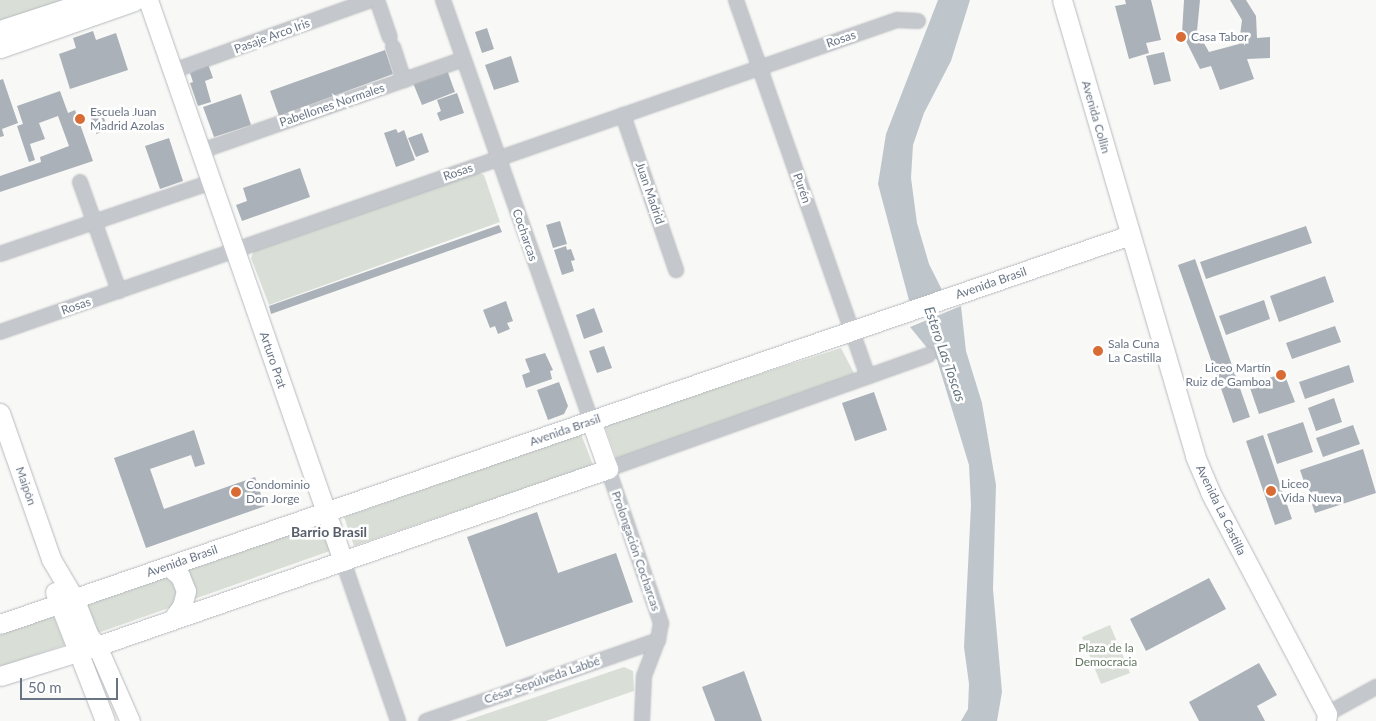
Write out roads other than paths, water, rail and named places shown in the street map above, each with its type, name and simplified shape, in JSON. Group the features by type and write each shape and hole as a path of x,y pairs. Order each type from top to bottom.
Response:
{"main road":[{"path":"0,31 95,0"},
{"path":"0,47 134,0"},
{"name":"Arturo Prat","path":"148,0 343,561"},
{"name":"Avenida Collín","path":"1062,0 1130,235"},
{"name":"Avenida Brasil","path":"0,624 1130,235"},
{"name":"Avenida La Castilla","path":"1130,235 1202,473 1330,719"},
{"name":"Maipón","path":"0,413 66,600 78,649 105,721"},
{"name":"Cocharcas","path":"591,421 608,469"},
{"path":"0,676 78,649 98,646 608,469"},
{"path":"168,566 180,576 186,590 182,606 172,620"},
{"name":"Maipón","path":"66,600 89,636 98,646 130,721"},
{"path":"119,638 114,660 135,721"}],"street":[{"name":"Pasaje Arco Iris","path":"173,71 371,0"},
{"path":"377,0 404,80"},
{"name":"Cocharcas","path":"443,0 591,421"},
{"name":"Purén","path":"736,0 868,377"},
{"name":"Rosas","path":"0,332 897,20 918,21"},
{"name":"Pabellones Normales","path":"201,151 463,59"},
{"name":"Juan Madrid","path":"623,115 676,270"},
{"path":"80,182 119,291"},
{"path":"0,254 211,182"},
{"path":"608,469 928,355"},
{"name":"Prolongación Cocharcas","path":"608,469 658,614 658,640 644,676 642,721"},
{"name":"Arturo Prat","path":"343,561 398,721"},
{"name":"César Sepúlveda Labbé","path":"426,721 658,640"},
{"path":"1330,719 1376,687"}],"water":[{"path":"938,0 970,0 951,61 924,113 913,145 911,178 917,223 929,264 942,290 910,304 878,184 886,134"},
{"name":"Estero Las Toscas","path":"961,306 966,351 982,403 996,485 993,589 1002,692 997,721 961,721 968,709 969,684 964,647 971,505 969,465 937,360 910,327"}],"place":[{"name":"Casa Tabor","path":"1181,37"},
{"name":"Escuela Juan Madrid Azolas","path":"80,119"},
{"name":"Sala Cuna La Castilla","path":"1098,351"},
{"name":"Liceo Martín Ruiz de Gamboa","path":"1281,375"},
{"name":"Liceo Vida Nueva","path":"1271,491"},
{"name":"Condominio Don Jorge","path":"236,492"}],"district":[{"name":"Barrio Brasil","path":"329,532"}],"park label":[{"name":"Plaza de la Democracia","path":"1106,655"}]}
